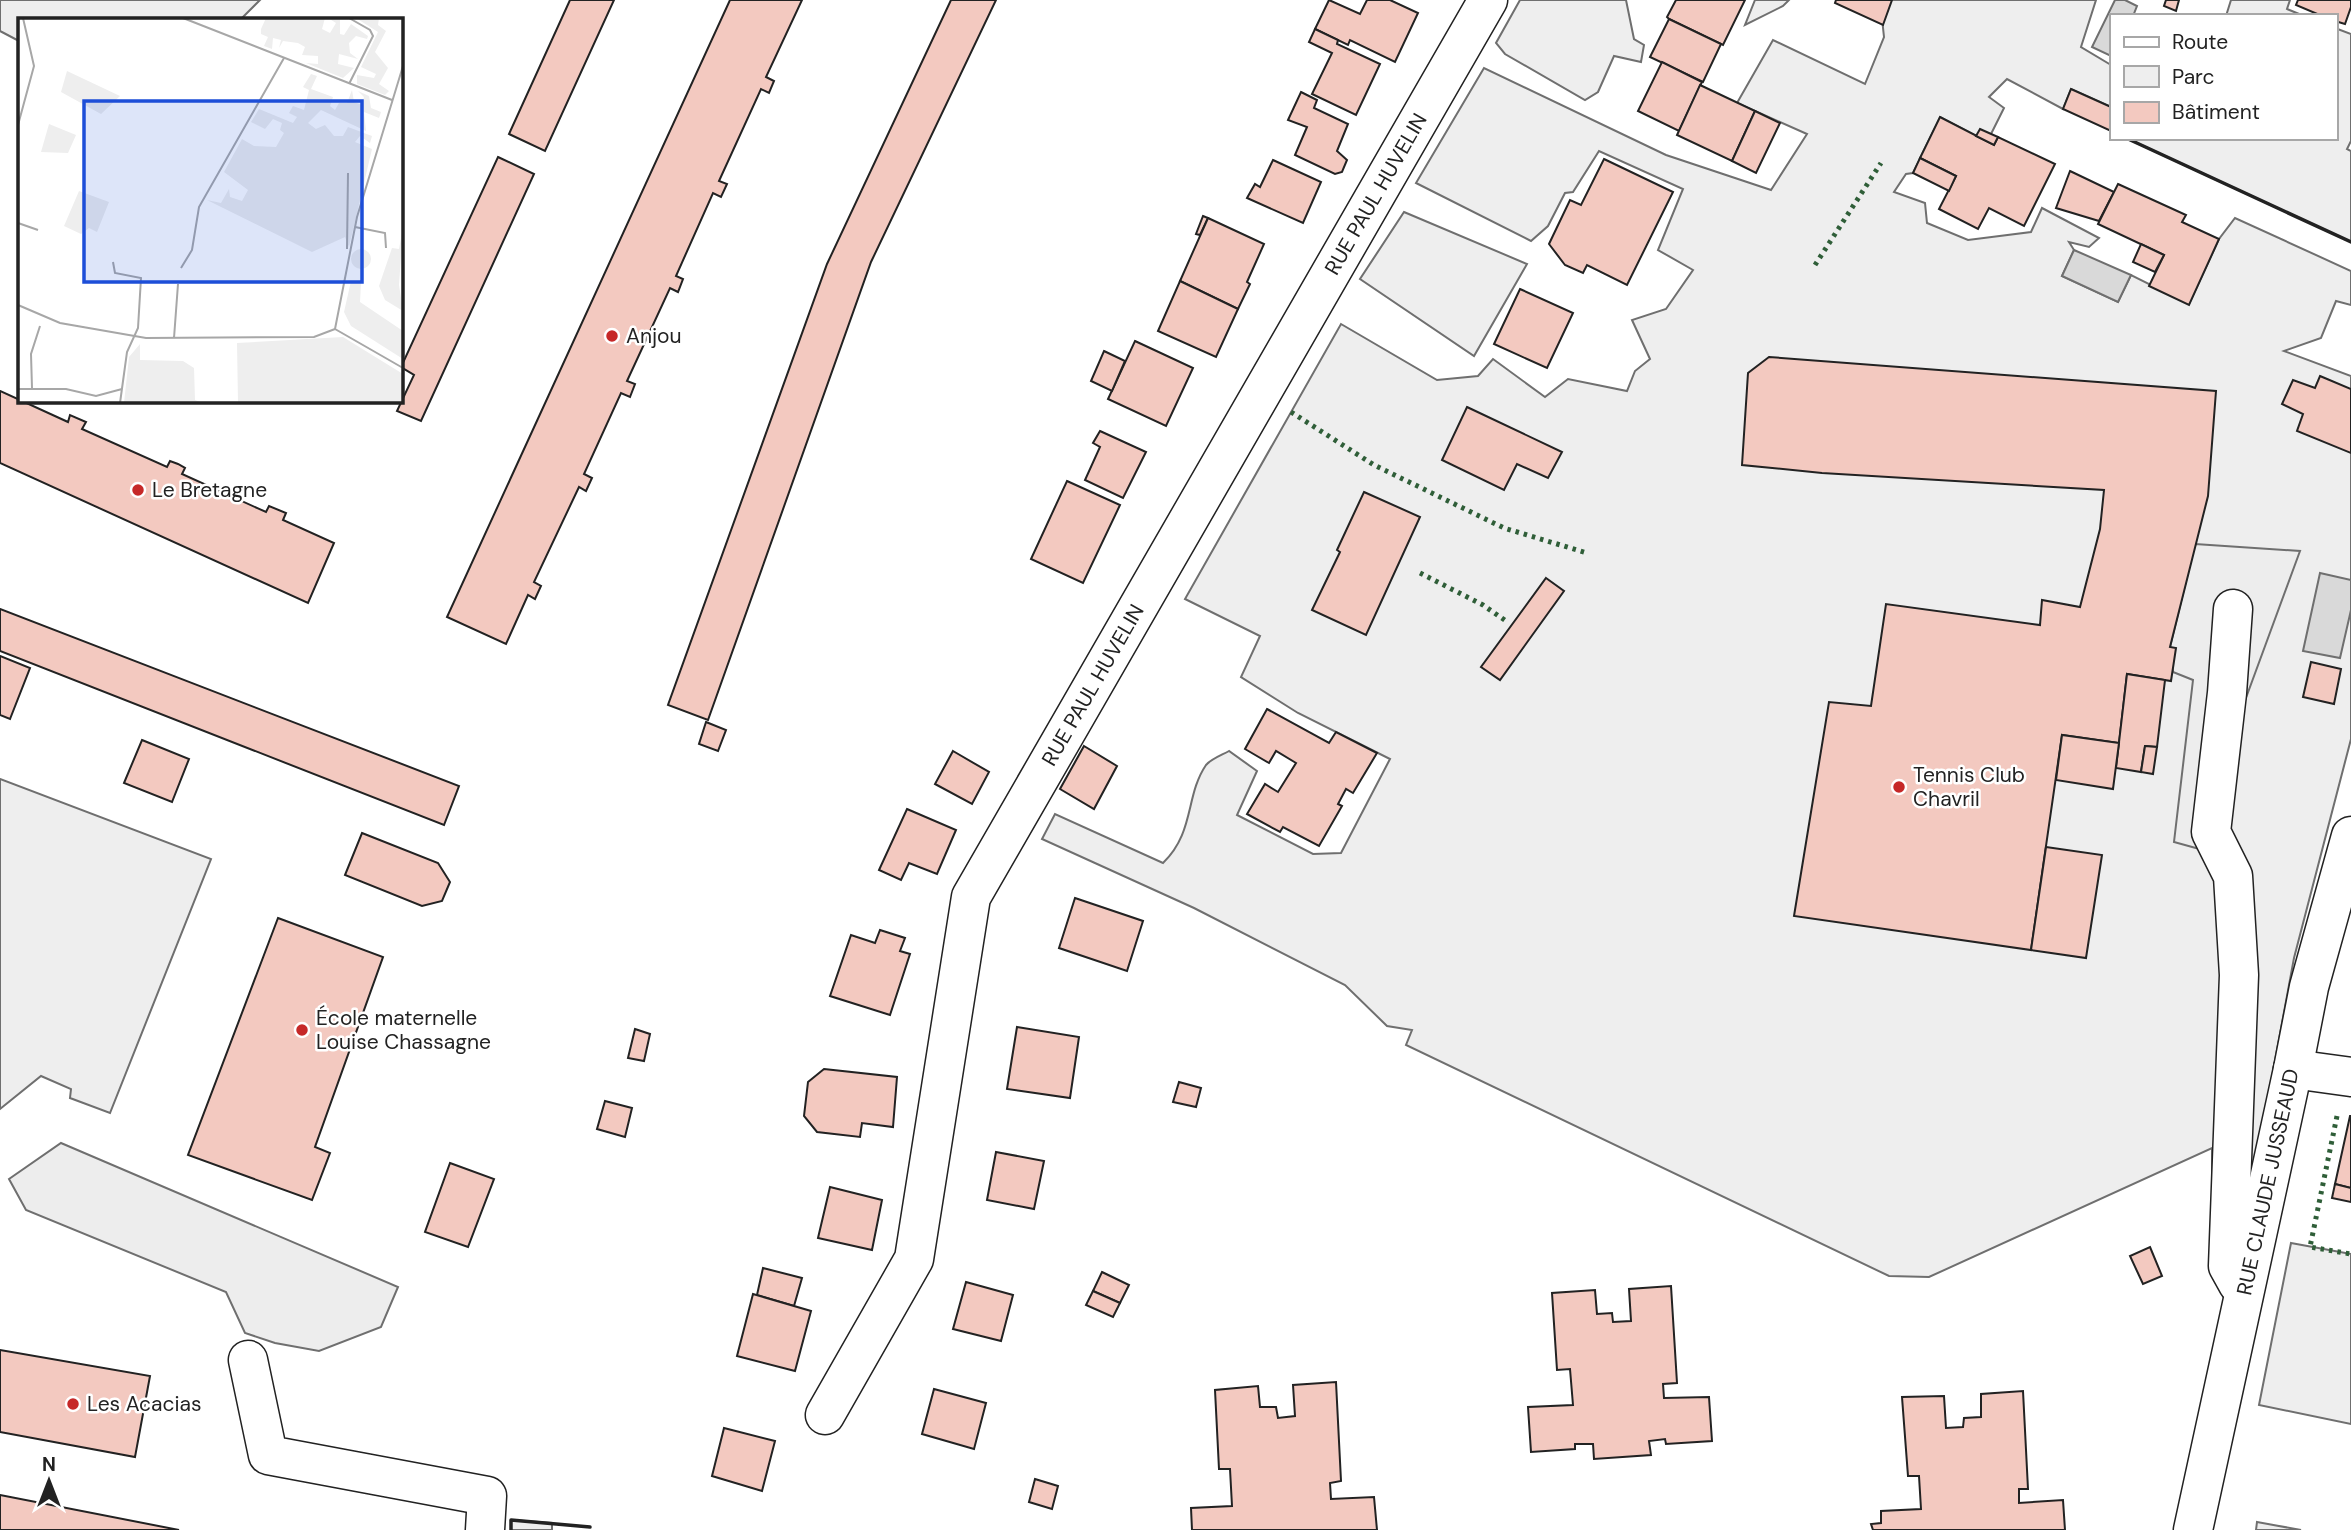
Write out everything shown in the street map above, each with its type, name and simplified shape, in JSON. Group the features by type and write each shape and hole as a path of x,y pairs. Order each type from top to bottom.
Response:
{"street":[{"name":"RUE PAUL HUVELIN","path":"825,1415 914,1259 971,897 1488,0"},
{"path":"2233,610 2227,693 2211,832 2233,876 2239,975 2228,1266 2244,1294"},
{"name":"RUE CLAUDE JUSSEAUD","path":"2193,1530 2309,988 2351,836"},
{"path":"2293,1069 2351,1077"},
{"path":"248,1360 268,1455 487,1496 485,1530"}],"green space":[{"path":"0,0 260,0 242,18 18,18 18,40 0,31"},
{"path":"1520,0 1626,0 1634,39 1644,45 1641,62 1614,56 1598,92 1585,100 1505,54 1496,43"},
{"path":"1755,0 1789,0 1783,6 1745,25"},
{"name":"Tennis Club Chavril","path":"1880,0 2096,0 2081,47 2110,64 2110,107 2071,89 2063,109 2007,79 1989,97 2004,108 1991,134 1976,136 1940,117 1913,173 1906,174 1894,192 1925,203 1927,223 1968,240 2031,232 2042,208 2099,238 2089,247 2069,242 2074,250 2062,276 2118,302 2131,275 2189,304 2219,239 2235,218 2351,271 2351,305 2336,301 2321,338 2284,351 2351,376 2351,739 2294,958 2242,1239 2212,1242 2212,1148 1929,1277 1889,1276 1406,1045 1412,1030 1387,1026 1345,985 1194,908 1042,839 1055,814 1163,863 1180,839 1199,777 1206,765 1229,751 1257,771 1237,815 1313,854 1341,853 1390,759 1298,713 1241,677 1260,636 1185,599 1341,324 1437,380 1478,376 1493,359 1545,397 1568,379 1627,391 1635,371 1650,359 1632,320 1666,309 1693,270 1658,250 1683,189 1599,151 1573,192 1565,193 1548,226 1531,241 1416,183 1484,68 1666,155 1771,190 1807,134 1737,103 1773,40 1865,84 1884,37"},
{"path":"2231,0 2290,0 2287,9 2299,14 2227,14"},
{"path":"2337,29 2351,34 2351,141 2347,149 2351,151 2351,242 2130,140 2337,140"},
{"path":"1404,212 1527,264 1474,356 1360,279"},
{"path":"0,779 211,859 110,1113 70,1098 71,1089 41,1076 0,1109"},
{"path":"2291,1243 2351,1254 2351,1424 2259,1405"},
{"path":"2257,1522 2301,1530 2256,1530"}],"shaded area":[{"path":"2115,0 2125,0 2137,6 2134,14 2110,14 2110,56 2092,47"},
{"path":"2074,250 2131,275 2118,302 2062,276"},
{"path":"2195,544 2300,551 2243,706 2203,850 2174,842 2193,680 2173,672 2170,647"},
{"path":"2320,573 2351,580 2351,610 2340,658 2303,651"},
{"path":"61,1143 398,1287 381,1327 319,1351 275,1343 245,1333 226,1292 26,1210 9,1179"},
{"path":"511,1520 552,1523 552,1530 511,1530"}],"building":[{"path":"570,0 614,0 545,151 509,134"},
{"name":"Anjou","path":"730,0 802,0 766,77 774,81 769,93 761,89 719,181 727,184 721,197 713,193 676,276 683,279 678,292 670,288 627,381 635,384 630,397 621,393 584,474 592,478 586,491 579,487 534,582 541,586 535,599 528,595 506,644 447,617"},
{"path":"951,0 996,0 871,262 708,720 668,705 827,264"},
{"path":"1329,0 1360,14 1367,0 1390,0 1418,13 1395,62 1350,40 1348,45 1315,29"},
{"path":"1676,0 1745,0 1723,45 1669,19 1667,17"},
{"path":"1836,0 1892,0 1883,25 1835,3"},
{"path":"2166,0 2179,0 2176,11 2164,6"},
{"path":"2298,0 2351,0 2345,24 2337,22 2337,14 2317,14 2296,5"},
{"path":"1669,19 1721,44 1703,82 1650,57"},
{"path":"1315,29 1338,40 1337,44 1380,64 1356,115 1312,94 1332,53 1309,42"},
{"path":"1662,62 1702,82 1679,131 1638,111"},
{"path":"1700,85 1755,111 1732,161 1677,135"},
{"path":"2071,89 2110,107 2110,131 2063,109"},
{"path":"1301,92 1317,100 1314,108 1348,124 1337,151 1347,160 1342,172 1335,174 1295,155 1307,127 1288,120"},
{"path":"1755,111 1780,123 1756,173 1732,161"},
{"path":"1940,117 1994,145 1998,137 2055,164 2024,226 1989,208 1978,229 1939,209 1956,176 1920,158"},
{"path":"1980,129 1998,137 1994,145 1976,136"},
{"path":"498,157 534,174 421,421 397,411 414,375 402,368"},
{"path":"1920,158 1956,176 1949,191 1913,173"},
{"path":"1604,159 1673,192 1627,285 1587,265 1583,273 1565,265 1549,244 1570,200 1581,205"},
{"path":"1273,160 1321,182 1303,223 1247,198 1255,184 1260,187"},
{"path":"2070,171 2114,192 2099,221 2056,208"},
{"path":"2118,184 2186,215 2182,222 2219,239 2189,305 2149,286 2164,255 2098,224"},
{"path":"1203,216 1208,218 1200,235 1196,234"},
{"path":"1208,218 1264,244 1238,309 1180,281"},
{"path":"2141,244 2164,255 2155,272 2133,262"},
{"path":"1180,281 1238,309 1216,357 1158,331"},
{"path":"1520,289 1573,313 1547,368 1494,344"},
{"path":"1135,341 1193,368 1166,426 1108,399"},
{"path":"1104,351 1125,361 1112,391 1091,381"},
{"path":"1769,357 2216,391 2208,496 2170,647 2176,648 2171,681 2127,674 2119,743 2062,735 2031,950 1794,916 1829,702 1871,706 1886,604 2040,625 2042,600 2080,607 2100,529 2104,490 1822,473 1742,465 1748,373"},
{"path":"2320,376 2351,389 2351,453 2297,431 2303,414 2282,404 2293,380 2315,388"},
{"name":"Le Bretagne","path":"0,391 18,399 18,402 24,402 68,422 70,415 86,422 82,429 167,467 170,461 178,464 185,468 182,474 266,512 269,506 286,513 283,520 334,543 308,603 0,463"},
{"path":"1467,407 1562,452 1548,478 1517,464 1504,490 1442,460"},
{"path":"1100,431 1146,452 1123,498 1085,480 1100,447 1093,443"},
{"path":"1067,481 1120,505 1083,583 1031,559"},
{"path":"1364,492 1420,517 1366,635 1312,610 1340,552 1337,550"},
{"path":"1546,578 1564,591 1500,680 1481,667"},
{"path":"0,609 459,786 444,825 0,651"},
{"path":"0,656 30,668 10,719 0,715"},
{"path":"2311,662 2341,669 2334,704 2303,697"},
{"path":"2127,674 2165,680 2157,747 2145,746 2141,772 2116,768"},
{"path":"1267,709 1329,743 1336,732 1377,753 1353,793 1346,789 1338,804 1342,806 1319,846 1283,827 1280,832 1247,814 1265,784 1278,792 1296,763 1276,751 1269,763 1245,749"},
{"path":"706,722 726,730 718,751 699,744"},
{"path":"2062,735 2119,743 2113,789 2056,780"},
{"path":"142,740 189,759 172,802 124,783"},
{"path":"1084,746 1117,766 1094,809 1060,789"},
{"path":"2145,746 2157,747 2153,774 2141,772"},
{"path":"953,751 989,772 972,804 935,784"},
{"path":"907,809 956,830 937,874 909,863 901,880 879,870"},
{"path":"362,833 438,863 450,882 442,901 422,906 345,875"},
{"path":"2046,847 2102,855 2086,958 2031,950"},
{"path":"1075,898 1143,921 1127,971 1059,948"},
{"path":"278,918 383,957 315,1147 330,1153 312,1200 188,1155"},
{"path":"880,930 905,938 900,951 910,954 890,1015 830,996 851,935 875,943"},
{"path":"1017,1027 1079,1037 1070,1098 1007,1089"},
{"path":"635,1029 650,1034 644,1061 628,1058"},
{"path":"824,1069 897,1077 893,1127 862,1123 860,1137 817,1132 804,1116 808,1082"},
{"path":"1179,1082 1201,1088 1196,1107 1173,1102"},
{"path":"605,1101 632,1108 625,1137 597,1129"},
{"path":"2351,1116 2351,1188 2335,1184"},
{"path":"996,1152 1044,1161 1034,1209 987,1200"},
{"path":"450,1163 494,1179 468,1247 425,1232"},
{"path":"2335,1184 2351,1188 2351,1202 2332,1198"},
{"path":"830,1187 882,1200 872,1250 818,1238"},
{"path":"2150,1247 2162,1276 2143,1284 2130,1256"},
{"path":"763,1268 802,1278 794,1306 757,1295"},
{"path":"1102,1272 1129,1285 1120,1303 1093,1291"},
{"path":"966,1282 1013,1295 1001,1341 953,1329"},
{"path":"1671,1286 1677,1383 1663,1384 1664,1398 1709,1397 1712,1441 1666,1444 1665,1439 1649,1441 1651,1455 1594,1459 1593,1444 1575,1444 1575,1449 1531,1452 1528,1407 1573,1405 1570,1369 1557,1370 1552,1293 1595,1290 1597,1314 1612,1313 1613,1322 1631,1321 1629,1289"},
{"path":"1093,1291 1120,1303 1113,1317 1086,1305"},
{"path":"753,1294 811,1311 795,1371 737,1356"},
{"name":"Les Acacias","path":"0,1350 150,1376 135,1457 0,1432"},
{"path":"1336,1382 1341,1481 1330,1483 1331,1499 1374,1497 1377,1530 1192,1530 1191,1508 1232,1506 1230,1469 1219,1469 1215,1390 1258,1386 1260,1407 1276,1407 1278,1418 1295,1416 1293,1385"},
{"path":"934,1389 986,1403 974,1449 922,1434"},
{"path":"2023,1391 2028,1489 2019,1489 2019,1503 2063,1500 2065,1530 1873,1530 1871,1524 1881,1523 1881,1511 1921,1509 1919,1476 1908,1476 1902,1397 1944,1396 1946,1428 1963,1427 1964,1418 1981,1417 1981,1394"},
{"path":"724,1428 775,1441 762,1491 712,1476"},
{"path":"1035,1479 1058,1486 1052,1509 1029,1502"},
{"path":"0,1495 179,1530 0,1530"}],"hedge":[{"path":"1815,265 1881,163"},
{"path":"1291,412 1374,465 1504,528 1587,553"},
{"path":"1420,573 1483,605 1506,621"},
{"path":"2337,1116 2310,1247 2351,1254"}],"wall":[{"path":"2130,140 2351,242"},
{"path":"511,1530 511,1520 590,1527"}],"place":[{"name":"Anjou","path":"612,336"},
{"name":"Le Bretagne","path":"138,490"},
{"name":"Tennis Club Chavril","path":"1899,787"},
{"name":"École maternelle Louise Chassagne","path":"302,1030"},
{"name":"Les Acacias","path":"73,1404"}]}
